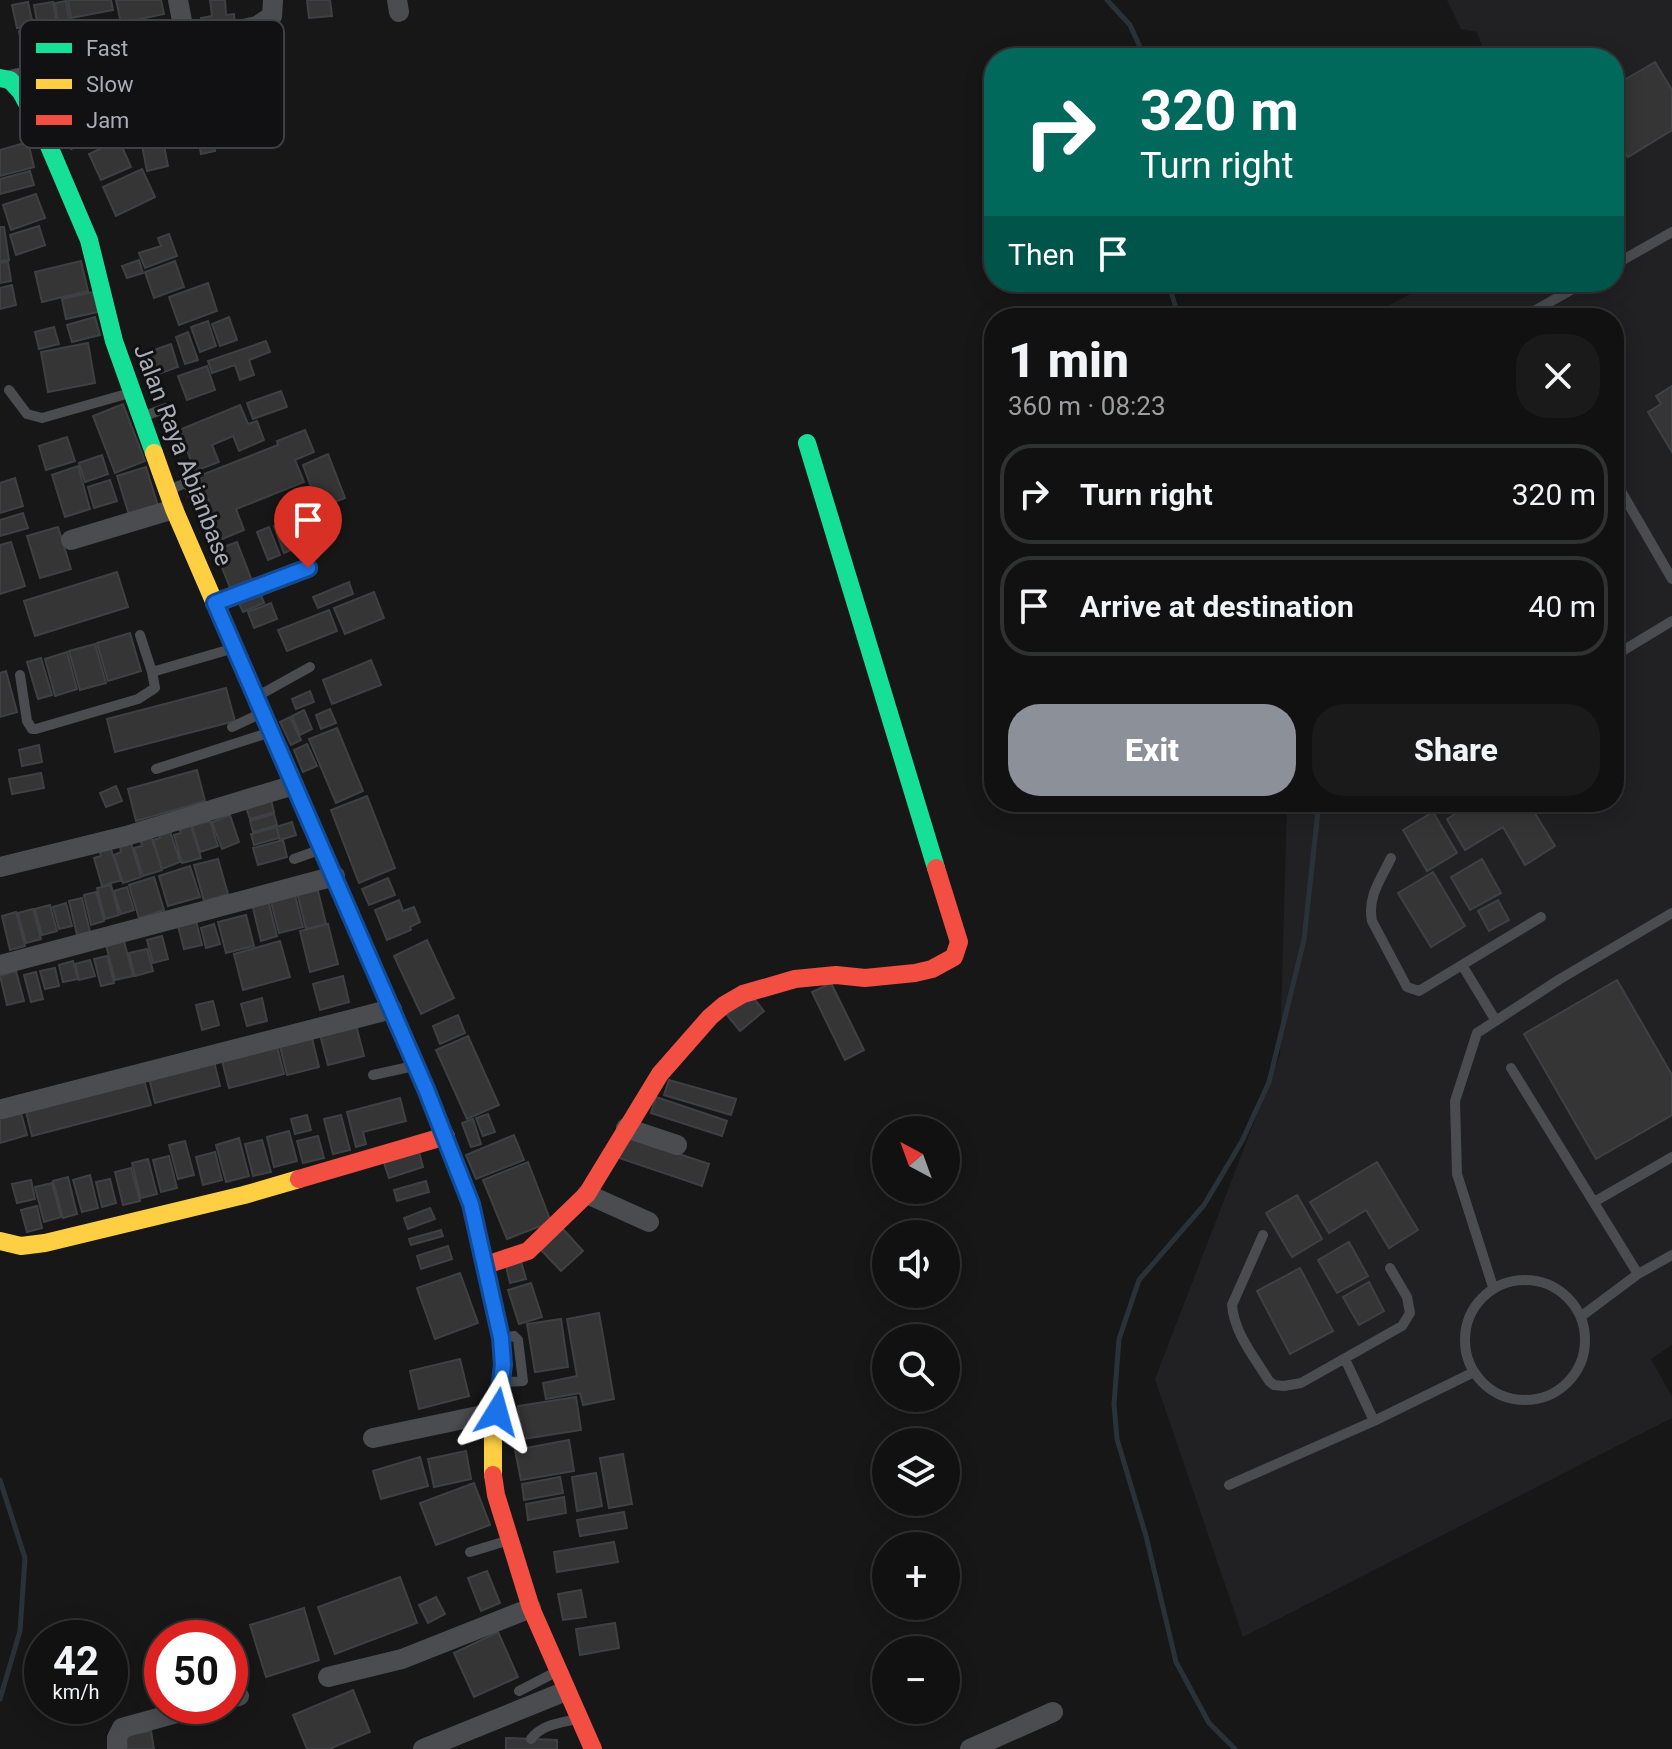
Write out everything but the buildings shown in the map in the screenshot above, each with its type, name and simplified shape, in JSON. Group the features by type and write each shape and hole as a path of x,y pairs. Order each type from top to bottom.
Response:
{"main road":[{"name":"Jalan Raya Abianbase","path":"50,148 84,228 114,341 171,500 416,1065 471,1204 501,1338 503,1365 492,1468 496,1495 531,1608 593,1749"},
{"path":"486,1265 528,1251 587,1194 660,1074 710,1017 743,994 795,979 836,975 865,978 932,969 950,961 959,942 807,443"},
{"path":"0,1241 21,1246 45,1243 244,1195 446,1136"}],"street":[{"path":"178,0 182,20"},
{"path":"266,20 272,16 273,0"},
{"path":"71,540 171,500"},
{"path":"215,603 308,568"},
{"path":"0,867 126,836 294,785"},
{"path":"0,965 335,876"},
{"path":"2,1109 392,1009"},
{"path":"626,1128 677,1145"},
{"path":"587,1194 649,1222"},
{"path":"373,1438 497,1412"},
{"path":"328,1677 422,1652 531,1608"},
{"path":"423,1749 566,1691"},
{"path":"970,1749 1053,1712"},
{"path":"117,1749 117,1738 122,1728 144,1722"}],"lane":[{"path":"1624,259 1672,232"},
{"path":"1540,308 1568,292"},
{"path":"9,390 27,414 42,418 131,392"},
{"path":"140,417 166,408"},
{"path":"171,500 195,479"},
{"path":"1624,496 1672,579"},
{"path":"1624,650 1672,621"},
{"path":"20,675 27,721 32,729 138,699 155,688 140,635"},
{"path":"152,672 233,648"},
{"path":"232,727 310,667"},
{"path":"156,769 270,733"},
{"path":"294,859 323,849"},
{"path":"1391,858 1372,897 1370,909 1372,921 1407,987 1419,991 1541,917"},
{"path":"1493,1287 1457,1174 1455,1101 1477,1033 1560,979 1672,913"},
{"path":"1462,965 1496,1021"},
{"path":"373,1075 416,1065"},
{"path":"1511,1068 1638,1274"},
{"path":"1594,1202 1672,1157"},
{"path":"1263,1235 1232,1305 1239,1332 1274,1385 1301,1383 1402,1326 1410,1313 1407,1297 1390,1268"},
{"path":"1583,1315 1638,1274 1672,1255"},
{"path":"1527,1278 1560,1288 1583,1315 1587,1352 1569,1384 1537,1401 1500,1397 1472,1373 1463,1342 1471,1311 1493,1287 1527,1278"},
{"path":"1345,1359 1374,1421"},
{"path":"1229,1485 1374,1421 1472,1373"},
{"path":"470,1552 509,1540"},
{"path":"519,1691 558,1672"},
{"path":"531,1739 545,1726 578,1719"}],"shaded area":[{"path":"1447,0 1672,0 1672,1345 1651,1359 1672,1397 1672,1418 1243,1637 1155,1379 1280,1055 1287,812 1624,812 1624,308 1384,308 1414,292 1624,292 1624,48 1483,48 1477,32 1461,29"}],"waterway":[{"path":"1107,0 1130,25 1140,48"},
{"path":"1171,292 1176,308"},
{"path":"1235,1749 1209,1723 1176,1662 1146,1536 1117,1439 1114,1404 1119,1339 1139,1280 1204,1205 1242,1141 1269,1082 1304,940 1318,812"},
{"path":"0,1480 25,1558 20,1631 0,1699"}],"traffic: fast":[{"path":"0,78 10,80 20,91"},
{"path":"50,148 89,240 114,341 154,453"},
{"path":"807,443 936,868"},
{"path":"287,770 446,1140"}],"traffic: slow":[{"path":"154,453 174,509 287,770"},
{"path":"446,1140 471,1204 501,1338 503,1365 493,1440 493,1475"},
{"path":"0,1241 21,1246 45,1243 299,1179"}],"traffic: jam":[{"path":"486,1265 528,1251 587,1194 660,1074 724,1005 743,994 795,979 836,975 865,978 915,973 932,969 954,957 959,942 936,868"},
{"path":"299,1179 446,1136"},
{"path":"493,1475 496,1495 531,1608 593,1749"}],"route":[{"path":"308,568 215,603 426,1089 471,1204 501,1338 503,1365 497,1412"}]}
